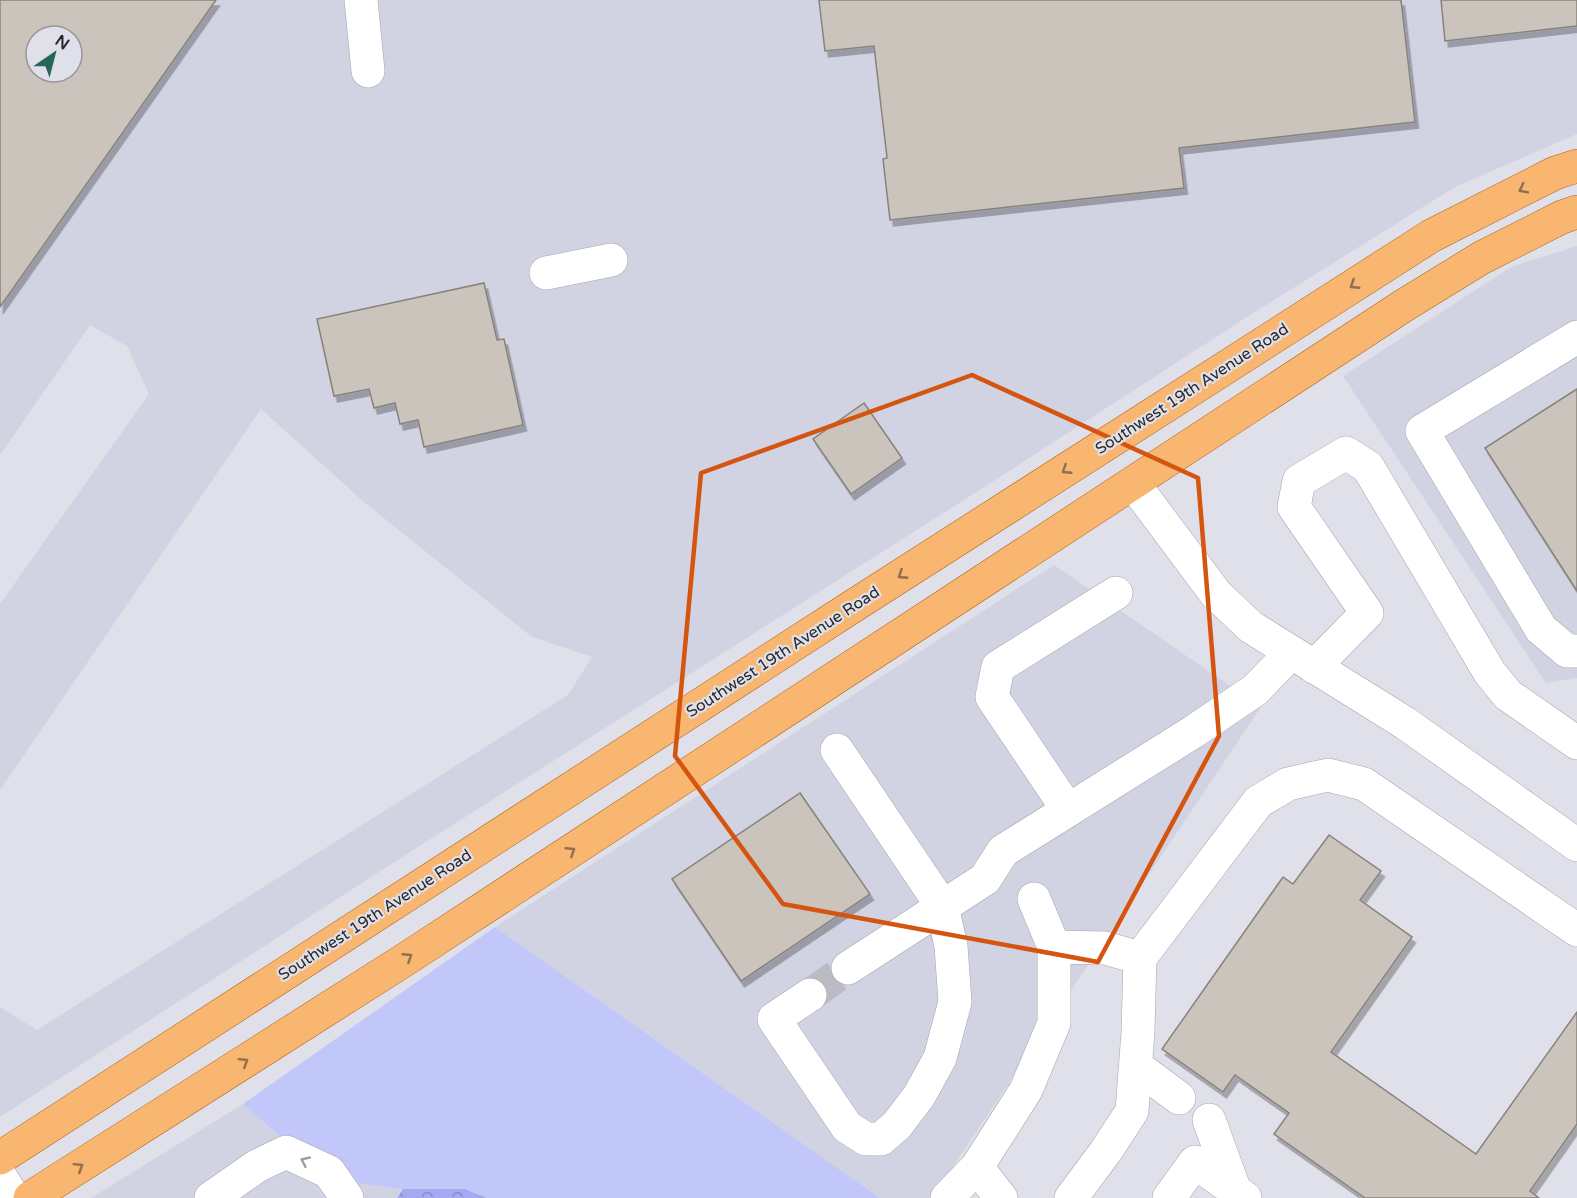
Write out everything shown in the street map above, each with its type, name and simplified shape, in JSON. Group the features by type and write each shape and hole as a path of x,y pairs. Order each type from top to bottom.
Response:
{"main road":[{"name":"Southwest 19th Avenue Road","path":"0,1158 847,610 1431,236 1555,173 1577,166"},
{"path":"30,1198 399,963 1402,306 1481,258 1562,217 1577,212"}],"street":[{"path":"361,0 368,71"},
{"path":"546,273 611,260"},
{"path":"1577,337 1422,431 1541,629 1568,651 1577,651"},
{"path":"848,969 985,879 1003,851 1192,732 1302,660 1367,613 1294,507 1299,481 1346,453 1368,467 1490,673 1508,695 1577,743"},
{"path":"1133,483 1216,594 1251,627 1405,723 1577,845"},
{"path":"1068,810 992,697 998,667 1116,593"},
{"path":"810,995 774,1019 847,1127 866,1138 880,1139 897,1125 920,1096 940,1058 955,1002 951,946 942,906 837,750"},
{"path":"1071,1198 1132,1111 1140,958 1258,802 1288,784 1328,775 1364,784 1577,930"},
{"path":"947,1198 977,1167 1026,1090 1053,1023 1054,947 1034,899"},
{"path":"1054,947 1105,948 1140,958"},
{"path":"1136,1066 1179,1098"},
{"path":"1209,1120 1240,1195"},
{"path":"211,1198 256,1166 286,1152 329,1172 347,1198"},
{"path":"1169,1198 1195,1162 1240,1195"},
{"path":"977,1167 1001,1198"},
{"path":"0,1176 14,1198"}],"highlighted area":[{"path":"972,375 1198,478 1219,736 1098,962 783,904 675,756 701,473"}],"shaded area":[{"path":"0,0 1577,0 1577,134 1455,187 1250,315 0,1117 0,1007 37,1030 568,695 592,657 532,637 364,502 261,409 0,790 0,604 149,394 127,346 90,325 0,455"},
{"path":"1577,246 1577,678 1546,683 1343,376 1511,267"},
{"path":"1054,565 1261,707 932,1198 880,1198 495,927"},
{"path":"495,927 880,1198 487,1198 465,1189 403,1189 342,1181 290,1145 243,1104"},
{"path":"243,1104 290,1145 342,1181 403,1189 397,1198 91,1198"}],"green space":[{"path":"403,1189 465,1189 487,1198 397,1198"}],"building":[{"path":"0,0 216,0 0,307"},
{"path":"819,0 1401,0 1415,122 1179,148 1184,188 890,220 883,159 887,158 874,46 825,51"},
{"path":"1441,0 1577,0 1577,26 1445,41"},
{"path":"484,283 497,340 504,339 523,425 424,447 418,420 400,424 395,403 374,408 369,389 334,396 317,319"},
{"path":"1577,389 1577,591 1485,448"},
{"path":"864,403 902,458 851,494 813,439"},
{"path":"800,793 870,894 741,981 672,879"},
{"path":"1329,835 1381,871 1360,900 1412,937 1331,1052 1476,1154 1577,1012 1577,1124 1530,1191 1539,1198 1365,1198 1274,1134 1289,1113 1235,1075 1223,1092 1162,1049 1283,877 1293,884"}],"tunnel":[{"path":"810,995 848,968"}]}
